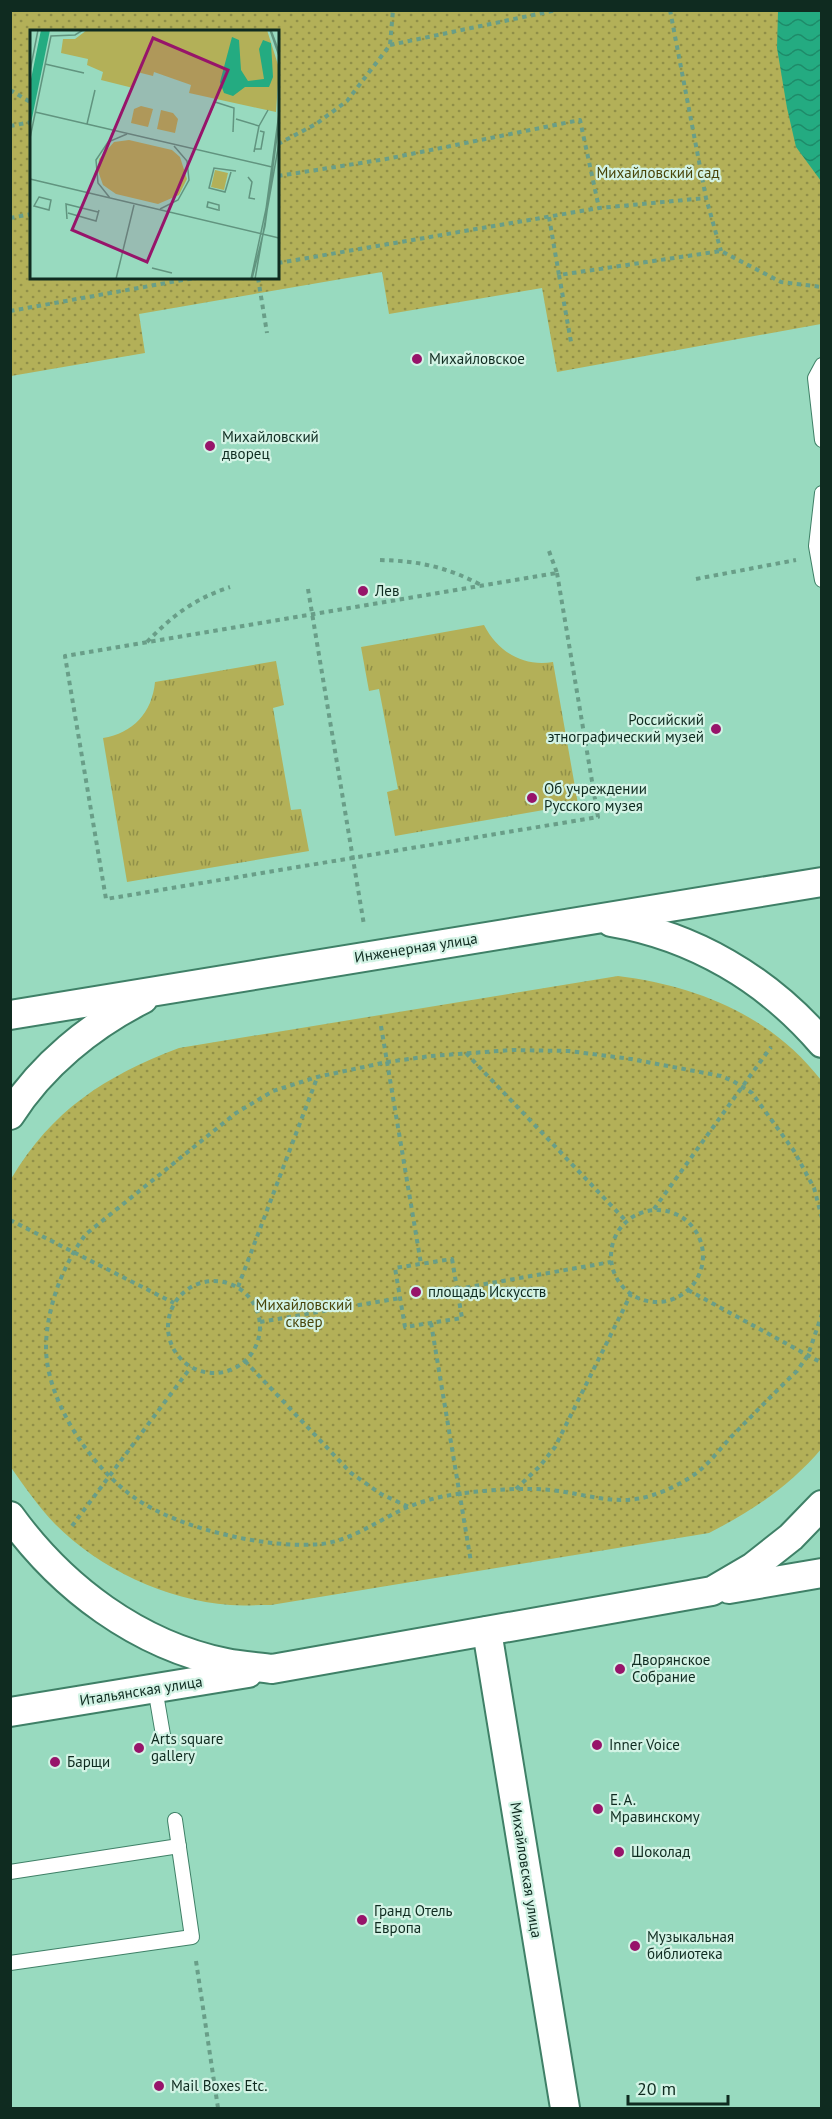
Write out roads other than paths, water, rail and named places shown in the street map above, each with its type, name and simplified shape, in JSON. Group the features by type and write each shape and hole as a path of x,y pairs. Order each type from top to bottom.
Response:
{"street":[{"name":"Инженерная улица","path":"10,1016 822,882"},
{"path":"591,919 638,927 683,942 727,963 766,989 803,1021 822,1043"},
{"path":"10,1115 46,1071 81,1038 120,1010 163,989"},
{"path":"712,1591 753,1567 791,1537 822,1505"},
{"path":"14,1527 62,1576 98,1606 138,1630 181,1650 226,1663 272,1669 822,1573"},
{"name":"Михайловская улица","path":"487,1631 565,2109"},
{"name":"Итальянская улица","path":"10,1712 272,1669"}],"lane":[{"path":"822,365 815,378 822,440"},
{"path":"822,492 816,546 822,580"},
{"path":"155,1688 163,1735"},
{"path":"10,1963 192,1937 175,1820"},
{"path":"10,1872 179,1846"}],"water":[{"path":"778,11 821,11 821,181 796,147 777,48"}],"place":[{"name":"Михайловское","path":"417,359"},
{"name":"Михайловский дворец","path":"210,446"},
{"name":"Лев","path":"363,591"},
{"name":"Российский этнографический музей","path":"716,729"},
{"name":"Об учреждении Русского музея","path":"532,798"},
{"name":"площадь Искусств","path":"416,1292"},
{"name":"Дворянское Собрание","path":"620,1669"},
{"name":"Inner Voice","path":"597,1745"},
{"name":"Arts square gallery","path":"139,1748"},
{"name":"Барщи","path":"55,1762"},
{"name":"Е. А. Мравинскому","path":"598,1809"},
{"name":"Шоколад","path":"619,1852"},
{"name":"Гранд Отель Европа","path":"362,1920"},
{"name":"Музыкальная библиотека","path":"635,1946"},
{"name":"Mail Boxes Etc.","path":"159,2086"}],"park label":[{"name":"Михайловский сад","path":"658,173"},
{"name":"Михайловский сквер","path":"304,1314"}]}
